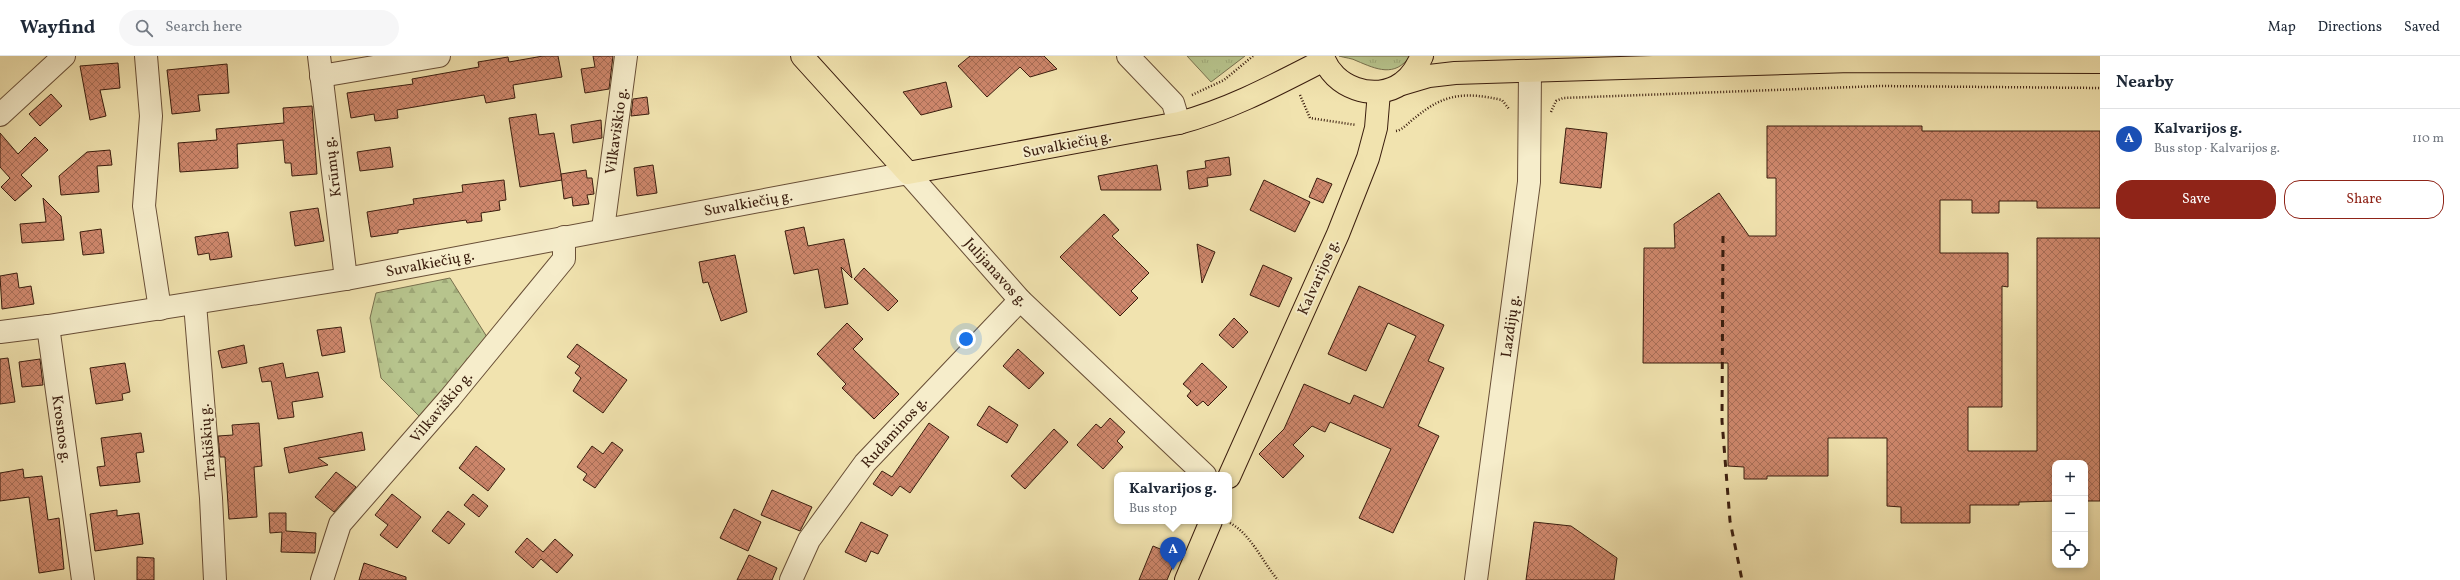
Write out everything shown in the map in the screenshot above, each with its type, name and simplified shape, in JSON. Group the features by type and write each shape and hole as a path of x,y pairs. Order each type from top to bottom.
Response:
{"main road":[{"name":"Julijanavos g.","path":"802,56 908,173"},
{"path":"1402,84 1414,71 1422,56"},
{"name":"Suvalkiečių g.","path":"908,173 1176,113 1213,114 1292,77 1324,58"},
{"path":"1324,58 1333,74 1346,85 1362,91 1379,92 1429,76 1455,73 1530,72 1852,61 2100,62"},
{"name":"Kalvarijos g.","path":"1232,472 1338,234 1368,158 1376,128 1379,92"},
{"path":"1186,580 1210,524"}],"street":[{"path":"0,115 64,56"},
{"path":"146,56 152,116 144,206 160,309"},
{"path":"320,66 439,56"},
{"name":"Vilkaviškio g.","path":"603,229 626,56"},
{"path":"1128,56 1176,113"},
{"name":"Krūmų g.","path":"320,66 346,279"},
{"name":"Lazdijų g.","path":"1476,580 1529,182 1530,72"},
{"name":"Suvalkiečių g.","path":"48,326 346,279 564,238 603,229 908,173"},
{"name":"Julijanavos g.","path":"908,173 1020,300 1202,472"},
{"name":"Vilkaviškio g.","path":"322,580 340,524 450,398 564,259 564,238"},
{"name":"Rudaminos g.","path":"792,580 809,540 865,463 1020,300"},
{"name":"Trakiškių g.","path":"195,304 211,498 215,580"},
{"path":"0,332 48,326"},
{"name":"Krosnos g.","path":"48,326 83,580"}],"path":[{"path":"1176,113 1224,80 1253,56"},
{"path":"1292,77 1310,118 1398,131 1430,105 1440,99 1455,96 1489,97 1502,100 1511,112"},
{"path":"1551,115 1556,101 1563,98 1880,86 2100,88"},
{"path":"1231,524 1238,528 1252,542 1265,565 1278,580"}],"green space":[{"path":"1187,56 1245,56 1211,82"},
{"path":"1339,56 1410,56 1398,67 1385,70 1371,67 1353,59"},
{"path":"450,278 487,337 452,383 419,416 381,378 370,318 376,293"}],"building":[{"path":"543,56 558,56 562,77 513,85 515,98 486,103 484,95 397,110 398,118 375,121 374,114 351,118 347,93 413,84 412,79 479,67 478,62 508,57 509,62"},
{"path":"593,56 613,56 609,89 585,93 581,69 595,67"},
{"path":"970,56 1044,56 1057,69 1030,77 1020,67 987,97 958,66"},
{"path":"118,63 120,88 100,90 106,116 90,120 80,66"},
{"path":"227,64 229,93 198,95 200,111 172,114 167,70"},
{"path":"946,82 952,107 921,115 903,92"},
{"path":"51,94 62,106 40,126 29,114"},
{"path":"647,97 649,114 631,116 633,99"},
{"path":"312,106 317,174 292,176 291,163 285,163 283,140 237,144 238,168 180,172 178,143 217,140 216,129 284,123 283,108"},
{"path":"536,114 539,135 554,133 562,180 520,187 509,118"},
{"path":"601,120 602,138 573,143 571,125"},
{"path":"1767,126 1922,126 1922,131 2100,131 2100,208 2037,208 2037,201 1999,201 1999,213 1972,213 1972,200 1940,200 1940,253 2008,253 2008,287 2002,286 2002,407 1968,407 1968,451 2037,451 2037,238 2100,238 2100,501 2088,501 2088,460 2052,460 2052,501 2019,502 2019,505 1970,505 1970,523 1901,523 1901,507 1887,506 1887,438 1828,438 1828,476 1767,476 1767,479 1744,479 1744,467 1728,466 1728,363 1643,363 1644,248 1675,248 1674,224 1719,193 1749,236 1776,236 1776,178 1767,178"},
{"path":"1566,128 1607,133 1601,188 1560,183"},
{"path":"0,133 18,154 35,137 48,150 21,175 32,186 15,201 1,187 10,178 0,167"},
{"path":"390,147 393,167 360,171 357,152"},
{"path":"110,150 112,165 97,166 99,192 61,195 59,176 87,152"},
{"path":"1229,157 1231,175 1207,178 1208,186 1189,189 1187,171 1206,168 1205,161"},
{"path":"653,165 657,193 637,196 634,168"},
{"path":"1157,165 1161,190 1101,190 1098,176"},
{"path":"586,170 587,178 592,178 594,194 587,195 589,204 573,206 572,197 564,199 561,174"},
{"path":"1317,178 1332,184 1323,203 1309,197"},
{"path":"504,180 506,200 499,201 500,210 481,213 482,221 467,223 466,220 398,230 398,233 371,237 367,212 414,204 413,199 463,192 462,185"},
{"path":"1264,180 1310,202 1295,232 1250,210"},
{"path":"43,198 61,216 64,240 22,243 20,224 46,222"},
{"path":"318,208 324,241 295,246 290,212"},
{"path":"1104,214 1119,230 1112,236 1149,273 1131,291 1138,298 1120,316 1060,257"},
{"path":"804,227 808,246 844,239 852,278 841,267 848,304 825,308 818,269 794,274 785,231"},
{"path":"101,229 104,253 83,255 80,232"},
{"path":"228,232 232,257 210,260 209,253 198,255 195,237"},
{"path":"1197,244 1215,252 1202,283"},
{"path":"735,255 747,312 721,321 708,282 703,283 699,262"},
{"path":"1263,265 1292,278 1279,307 1250,295"},
{"path":"864,268 898,301 888,311 854,279"},
{"path":"17,273 19,288 31,286 34,304 2,309 0,276"},
{"path":"1359,286 1444,325 1428,361 1444,368 1418,426 1439,436 1393,533 1359,518 1391,449 1330,422 1325,432 1312,426 1293,445 1304,456 1283,478 1259,454 1284,429 1304,384 1350,404 1354,395 1383,408 1416,336 1388,323 1366,371 1328,354"},
{"path":"1234,318 1248,332 1233,348 1219,335"},
{"path":"847,323 863,339 853,349 899,394 874,419 842,388 846,384 817,354"},
{"path":"341,327 345,352 322,356 317,330"},
{"path":"577,344 627,380 603,413 573,391 581,378 575,373 580,366 567,357"},
{"path":"244,345 247,363 222,368 218,351"},
{"path":"1018,349 1044,373 1029,389 1003,366"},
{"path":"8,358 15,402 0,404 0,359"},
{"path":"40,359 43,385 22,387 19,362"},
{"path":"125,363 130,392 122,394 123,400 96,404 90,368"},
{"path":"283,363 286,378 318,372 323,397 292,402 294,417 278,419 271,381 262,382 259,368"},
{"path":"1202,363 1227,387 1208,406 1203,401 1197,406 1187,396 1191,391 1183,384"},
{"path":"989,406 1018,425 1007,443 977,425"},
{"path":"1110,418 1125,432 1117,441 1123,447 1103,469 1077,445 1096,424 1101,428"},
{"path":"259,423 262,466 254,467 257,517 229,519 225,457 220,457 218,436 233,435 232,425"},
{"path":"929,423 949,437 910,493 900,486 892,496 873,484 882,471 892,477"},
{"path":"1054,429 1068,442 1025,489 1011,476"},
{"path":"362,432 365,450 318,458 328,465 289,473 284,448"},
{"path":"141,433 144,452 136,453 140,482 100,486 97,467 105,466 101,438"},
{"path":"612,442 623,450 595,488 583,480 587,474 577,467 592,446 603,454"},
{"path":"476,446 505,469 488,491 459,468"},
{"path":"23,469 24,478 42,476 48,520 59,518 64,569 39,573 29,497 0,501 0,473"},
{"path":"336,472 356,487 334,512 315,497"},
{"path":"772,490 812,507 800,531 761,515"},
{"path":"392,494 421,517 397,548 380,535 388,525 375,515"},
{"path":"473,494 488,506 479,517 464,505"},
{"path":"734,509 761,522 748,551 720,538"},
{"path":"117,510 117,516 139,513 143,544 95,551 90,514"},
{"path":"448,511 465,524 449,544 432,531"},
{"path":"269,513 286,513 286,531 316,533 315,553 281,552 282,532 270,533"},
{"path":"861,522 888,535 878,554 871,551 866,562 845,552"},
{"path":"1534,522 1571,526 1617,558 1614,580 1526,580"},
{"path":"527,538 543,552 555,539 573,555 557,573 541,559 533,568 515,552"},
{"path":"1153,546 1177,556 1167,580 1139,580"},
{"path":"749,555 777,568 772,580 737,580"},
{"path":"137,557 154,558 154,580 137,580"},
{"path":"364,563 406,577 406,580 359,580"}],"railway":[{"path":"1723,236 1722,421 1730,521 1742,580"}],"place":[{"name":"Kalvarijos g.","path":"1173,570"}]}
